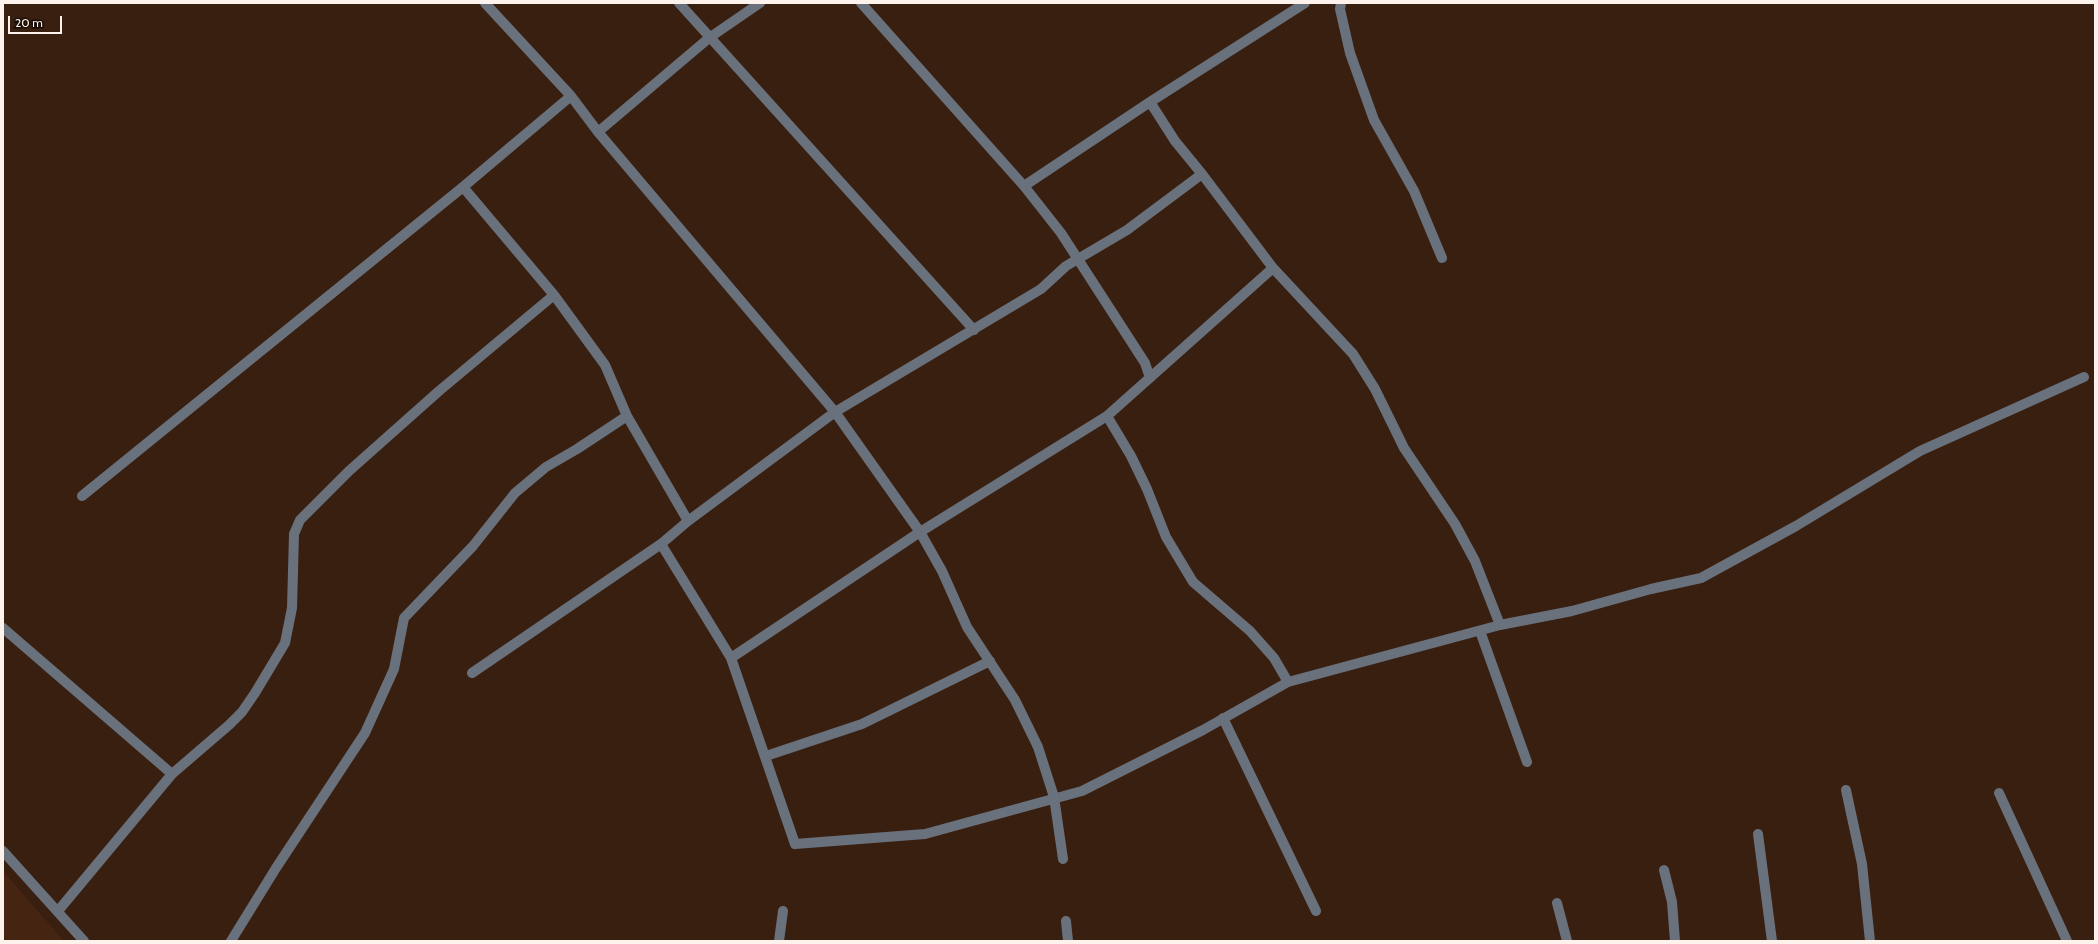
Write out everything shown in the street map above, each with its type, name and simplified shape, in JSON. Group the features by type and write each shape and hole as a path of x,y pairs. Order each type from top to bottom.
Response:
{"street":[{"path":"485,3 571,96 598,132 835,412 920,532 942,571 967,627 1015,700 1038,747 1054,797 1062,859"},
{"path":"679,3 974,330"},
{"path":"598,132 709,38 760,3"},
{"path":"861,3 1024,186 1079,258 1145,363 1150,378"},
{"path":"1024,186 1150,102 1305,3"},
{"path":"1341,3 1340,10 1350,53 1374,120 1414,191 1442,258"},
{"path":"82,496 463,187 571,96"},
{"path":"1150,102 1175,141 1202,174 1272,268 1356,360 1375,389 1404,448 1455,524 1475,562 1500,626"},
{"path":"472,673 661,544 688,521 835,412 1041,289 1066,266 1127,230 1202,174"},
{"path":"463,187 554,295 605,365 627,416 688,521"},
{"path":"731,658 920,532 1107,416 1272,268"},
{"path":"58,911 172,774 242,712 285,643 292,608 294,534 300,520 349,470 439,391 554,295"},
{"path":"661,544 731,658 766,756 795,844 925,834 1054,797 1082,791 1223,718 1288,682 1480,631 1572,611 1651,589 1701,578 1796,526 1920,451 2084,377"},
{"path":"230,941 365,733 394,669 404,618 472,546 515,493 546,467 577,449 627,416"},
{"path":"1107,416 1141,476 1166,537 1193,582 1250,631 1274,658 1288,682"},
{"path":"3,628 172,774"},
{"path":"1480,631 1527,762"},
{"path":"766,756 862,724 990,661"},
{"path":"1223,718 1316,911"},
{"path":"1846,790 1862,864 1870,941"},
{"path":"1999,794 2067,941"},
{"path":"1758,834 1772,941"},
{"path":"3,851 84,941"},
{"path":"1664,870 1672,902 1675,941"},
{"path":"1557,903 1567,941"},
{"path":"779,941 783,911"},
{"path":"1066,921 1068,941"}],"shaded area":[{"path":"3,871 64,941 3,941"}]}
